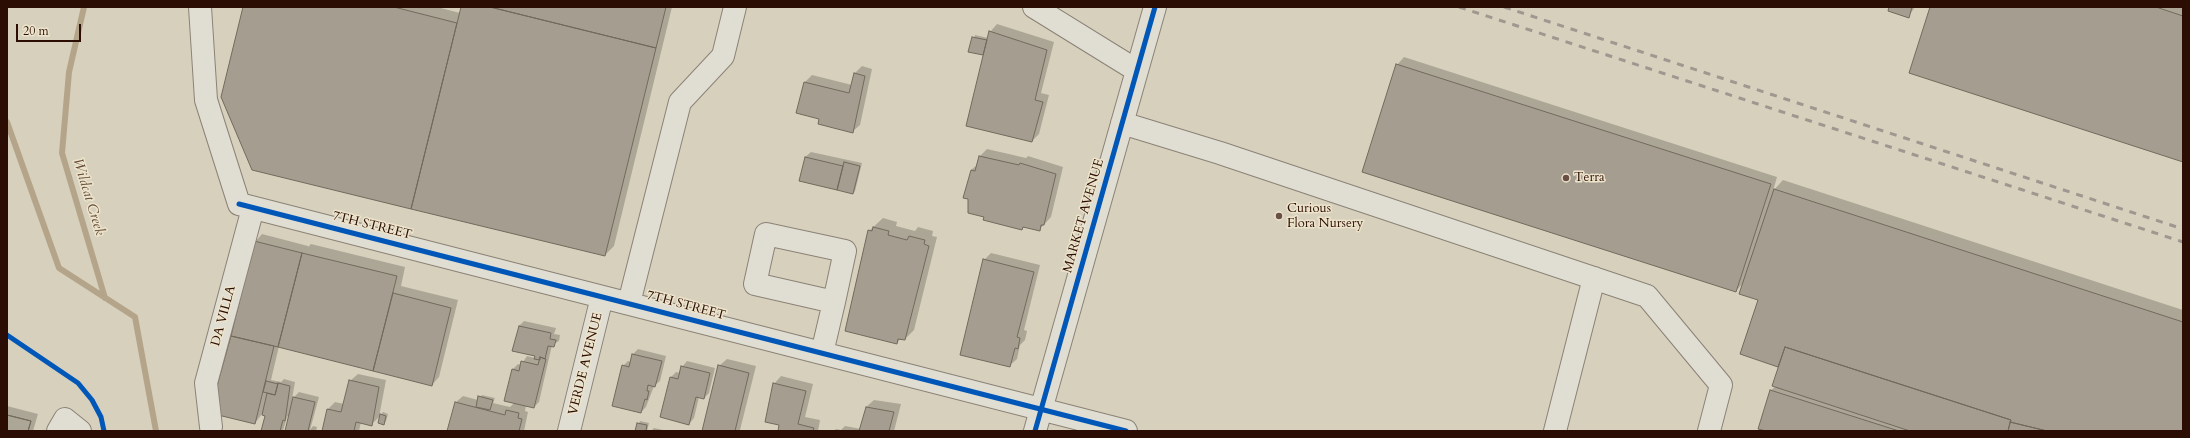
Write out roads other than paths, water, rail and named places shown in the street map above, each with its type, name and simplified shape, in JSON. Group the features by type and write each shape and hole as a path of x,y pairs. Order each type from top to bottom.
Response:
{"street":[{"path":"200,7 206,100 246,206"},
{"path":"629,303 680,102 723,56 735,7"},
{"path":"1034,7 1136,70"},
{"name":"MARKET AVENUE","path":"1035,431 1155,7"},
{"path":"1122,123 1220,153 1647,296 1721,385 1709,431"},
{"name":"7TH STREET","path":"246,206 1126,431"},
{"name":"DA VILLA","path":"211,426 206,383 246,206"},
{"path":"1555,431 1594,278"},
{"name":"VERDE AVENUE","path":"569,431 602,297"},
{"path":"822,353 834,302"},
{"path":"58,431 65,419 80,431"}],"waterway":[{"name":"Wildcat Creek","path":"84,7 69,72 62,153 105,298"},
{"name":"Wildcat Creek","path":"7,122 59,268 135,317 156,431"}],"railway":[{"path":"1459,7 2183,242"},
{"path":"1504,7 2183,229"}],"place":[{"name":"Terra","path":"1566,178"},
{"name":"Curious Flora Nursery","path":"1279,216"}]}
